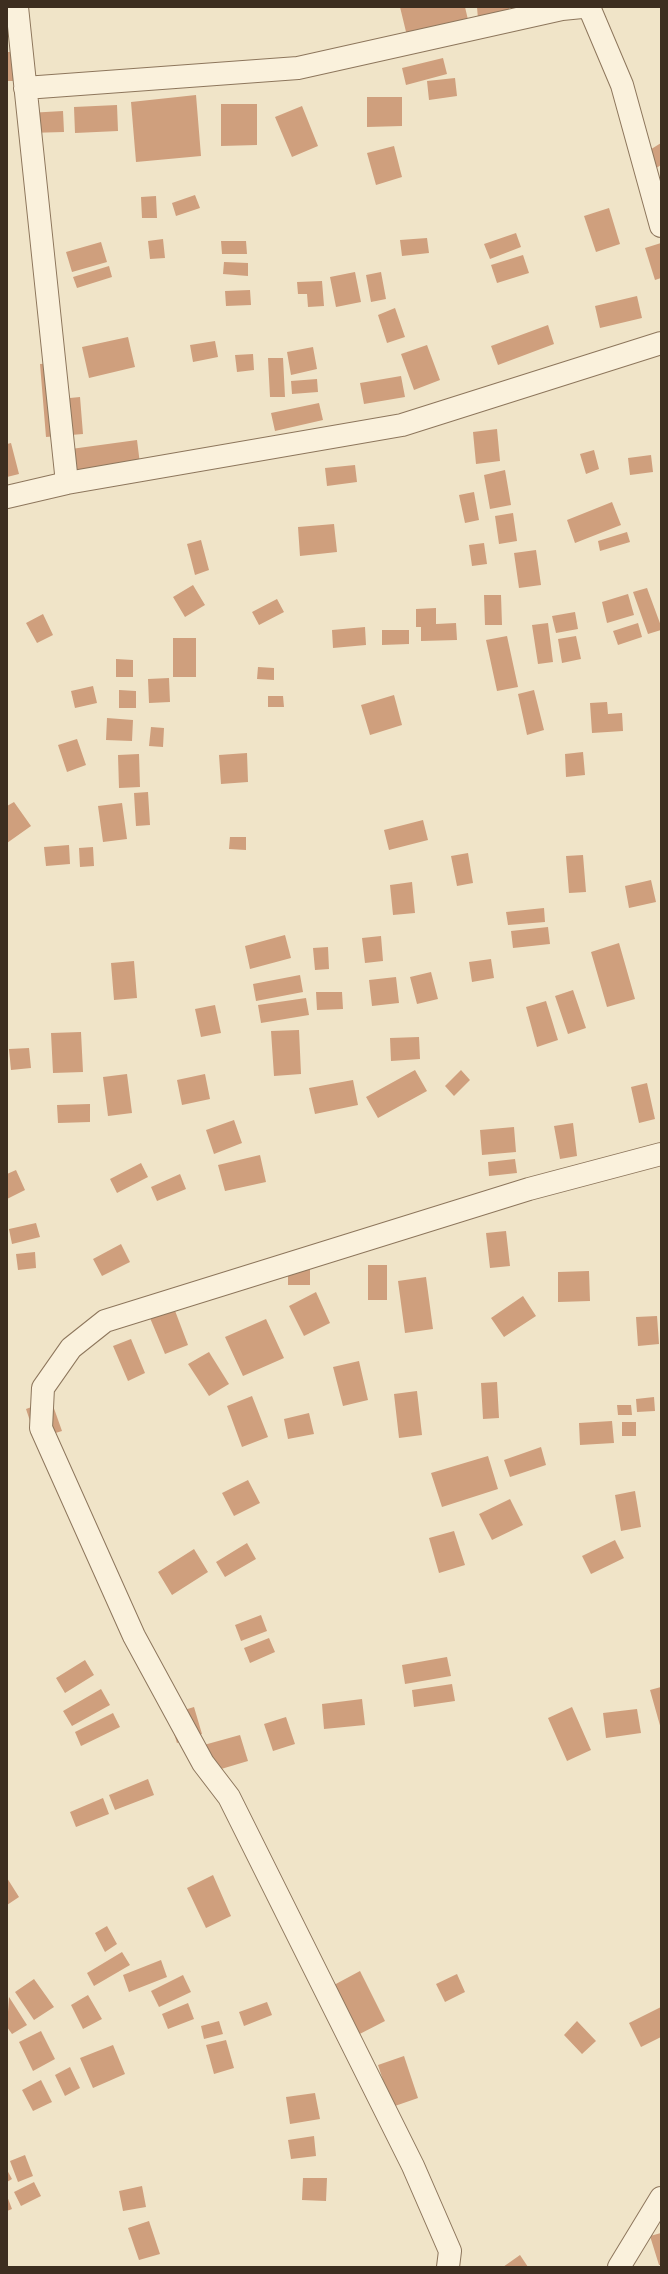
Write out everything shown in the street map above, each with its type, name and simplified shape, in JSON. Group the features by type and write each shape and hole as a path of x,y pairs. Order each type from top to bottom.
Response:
{"street":[{"path":"16,7 67,483"},
{"path":"25,88 298,68 562,9 582,7"},
{"path":"589,7 622,85 661,226"},
{"path":"7,497 67,483 402,425 661,343"},
{"path":"448,2267 450,2251 413,2166 229,1797 203,1763 134,1636 41,1428 43,1388 71,1348 105,1321 529,1189 661,1154"},
{"path":"619,2267 661,2198"}],"building":[{"path":"400,7 465,7 469,24 408,40"},
{"path":"477,7 509,7 510,17 478,19"},
{"path":"7,52 33,52 33,81 7,81"},
{"path":"443,58 447,74 406,85 402,68"},
{"path":"455,78 457,96 429,100 427,81"},
{"path":"196,95 201,156 136,162 131,102"},
{"path":"367,97 402,97 402,126 367,127"},
{"path":"221,104 257,104 257,145 221,146"},
{"path":"117,105 118,131 75,133 74,107"},
{"path":"302,106 318,146 292,157 275,117"},
{"path":"63,111 64,132 28,133 28,113"},
{"path":"661,143 661,165 650,172 640,156"},
{"path":"394,146 402,177 376,185 367,153"},
{"path":"195,195 200,208 176,216 172,203"},
{"path":"156,196 157,218 142,218 141,197"},
{"path":"609,208 620,244 596,252 584,216"},
{"path":"516,233 521,247 490,259 484,244"},
{"path":"427,238 429,253 402,256 400,240"},
{"path":"163,239 165,258 150,259 148,241"},
{"path":"221,241 246,241 247,254 222,254"},
{"path":"101,242 107,262 72,272 66,252"},
{"path":"661,243 661,278 655,280 645,248"},
{"path":"523,255 529,273 497,283 491,265"},
{"path":"224,262 248,263 248,276 223,274"},
{"path":"109,266 112,277 77,288 73,277"},
{"path":"355,272 361,302 336,307 330,277"},
{"path":"381,272 386,299 371,302 366,275"},
{"path":"322,281 324,306 308,307 307,294 298,294 297,282"},
{"path":"250,290 251,305 226,306 225,291"},
{"path":"637,296 642,318 600,328 595,306"},
{"path":"395,308 405,337 387,343 378,315"},
{"path":"548,325 554,344 498,365 491,346"},
{"path":"128,337 135,367 89,378 82,347"},
{"path":"215,341 218,357 193,362 190,345"},
{"path":"427,345 440,380 414,390 401,354"},
{"path":"313,347 317,369 291,375 287,352"},
{"path":"253,354 254,370 237,372 235,355"},
{"path":"268,358 283,358 285,397 270,397"},
{"path":"57,363 60,399 80,397 83,434 46,437 40,364"},
{"path":"401,376 405,397 364,404 360,383"},
{"path":"317,379 318,392 292,394 291,381"},
{"path":"319,403 323,420 275,431 271,413"},
{"path":"497,429 500,461 476,464 473,432"},
{"path":"137,440 140,464 74,472 71,449"},
{"path":"11,443 19,474 7,477 7,444"},
{"path":"594,450 599,469 586,474 580,454"},
{"path":"651,455 653,472 630,475 628,458"},
{"path":"355,465 357,482 327,486 325,468"},
{"path":"505,470 511,505 490,509 484,475"},
{"path":"474,492 479,520 465,523 459,495"},
{"path":"612,502 621,525 575,543 567,520"},
{"path":"513,513 517,541 499,544 495,516"},
{"path":"334,524 337,552 300,556 298,527"},
{"path":"627,532 630,542 600,551 598,541"},
{"path":"201,540 209,570 195,575 187,544"},
{"path":"484,543 487,564 472,566 469,545"},
{"path":"536,550 541,585 519,588 514,553"},
{"path":"193,585 205,605 185,617 173,597"},
{"path":"647,588 661,626 661,630 648,634 633,592"},
{"path":"628,594 634,615 607,623 602,602"},
{"path":"484,595 501,595 502,625 485,625"},
{"path":"277,599 284,612 259,625 252,612"},
{"path":"436,608 436,624 456,623 457,640 421,641 421,627 416,627 416,609"},
{"path":"575,612 578,629 556,633 552,616"},
{"path":"43,614 53,635 37,643 26,623"},
{"path":"548,623 553,662 538,664 532,625"},
{"path":"638,623 642,637 618,645 613,631"},
{"path":"365,627 366,645 333,648 332,630"},
{"path":"382,630 409,630 409,644 382,645"},
{"path":"507,636 518,687 497,691 486,640"},
{"path":"576,636 581,659 562,663 558,639"},
{"path":"173,638 196,638 196,677 173,677"},
{"path":"116,659 133,660 133,677 116,677"},
{"path":"258,667 274,668 274,680 257,679"},
{"path":"169,678 170,702 149,703 148,679"},
{"path":"93,686 97,703 75,708 71,691"},
{"path":"119,690 136,691 136,708 119,708"},
{"path":"534,690 544,730 527,735 518,694"},
{"path":"394,695 402,725 370,735 361,705"},
{"path":"268,696 283,696 284,707 268,707"},
{"path":"607,702 608,714 622,713 623,731 592,733 590,703"},
{"path":"107,718 133,720 132,741 106,740"},
{"path":"151,727 164,728 163,747 149,746"},
{"path":"77,739 86,765 67,772 58,745"},
{"path":"583,752 585,775 566,777 565,754"},
{"path":"247,753 248,782 221,784 219,755"},
{"path":"139,754 140,787 119,788 118,755"},
{"path":"148,792 150,825 136,826 134,793"},
{"path":"14,802 31,826 7,843 7,806"},
{"path":"122,803 127,839 103,842 98,806"},
{"path":"423,820 428,840 389,850 384,830"},
{"path":"230,837 246,837 246,850 229,849"},
{"path":"69,845 70,864 46,866 44,847"},
{"path":"93,847 94,866 80,867 79,848"},
{"path":"468,853 473,883 457,886 451,856"},
{"path":"583,855 586,892 569,893 566,856"},
{"path":"651,880 656,902 629,908 625,886"},
{"path":"412,882 415,913 393,915 390,885"},
{"path":"544,908 545,922 508,925 506,912"},
{"path":"548,927 550,944 513,948 511,931"},
{"path":"285,935 291,958 250,969 245,946"},
{"path":"381,936 383,961 365,963 362,938"},
{"path":"619,943 635,999 607,1007 591,952"},
{"path":"328,947 329,969 315,970 313,948"},
{"path":"491,959 494,978 472,982 469,962"},
{"path":"134,961 137,998 114,1000 111,963"},
{"path":"431,972 438,999 417,1004 410,977"},
{"path":"300,975 303,992 256,1001 253,984"},
{"path":"396,977 399,1003 372,1006 369,980"},
{"path":"573,990 586,1028 568,1034 555,996"},
{"path":"316,992 342,992 343,1009 317,1010"},
{"path":"306,998 309,1015 261,1023 258,1005"},
{"path":"546,1001 558,1040 537,1047 526,1007"},
{"path":"215,1005 221,1033 201,1037 195,1009"},
{"path":"299,1030 301,1074 274,1076 271,1031"},
{"path":"81,1032 83,1072 53,1073 51,1033"},
{"path":"419,1037 420,1059 391,1061 390,1038"},
{"path":"29,1048 31,1068 11,1070 9,1049"},
{"path":"415,1070 427,1091 378,1118 366,1097"},
{"path":"461,1070 470,1080 454,1096 445,1086"},
{"path":"127,1074 132,1113 108,1116 103,1077"},
{"path":"205,1074 210,1099 182,1105 177,1080"},
{"path":"353,1080 358,1105 315,1114 309,1088"},
{"path":"647,1083 655,1119 639,1123 631,1087"},
{"path":"90,1104 90,1122 58,1123 57,1105"},
{"path":"234,1120 242,1143 214,1154 206,1130"},
{"path":"573,1123 577,1156 560,1159 554,1126"},
{"path":"514,1127 516,1152 482,1155 480,1130"},
{"path":"260,1155 266,1182 225,1191 218,1165"},
{"path":"515,1159 517,1173 489,1176 488,1162"},
{"path":"141,1163 148,1177 117,1193 110,1179"},
{"path":"16,1170 25,1190 7,1199 7,1174"},
{"path":"180,1174 186,1189 157,1201 151,1187"},
{"path":"36,1223 40,1237 12,1244 9,1229"},
{"path":"506,1231 510,1266 490,1268 486,1233"},
{"path":"121,1244 130,1262 102,1276 93,1259"},
{"path":"35,1252 36,1268 18,1270 16,1254"},
{"path":"368,1265 387,1265 387,1300 368,1300"},
{"path":"288,1266 310,1266 310,1285 288,1285"},
{"path":"589,1271 590,1301 558,1302 558,1272"},
{"path":"426,1277 433,1329 405,1333 398,1281"},
{"path":"316,1292 330,1323 304,1336 289,1306"},
{"path":"523,1296 536,1316 504,1337 491,1318"},
{"path":"174,1308 188,1345 165,1354 150,1318"},
{"path":"657,1316 659,1344 638,1346 636,1317"},
{"path":"266,1319 284,1358 243,1376 225,1337"},
{"path":"131,1339 145,1373 128,1381 113,1346"},
{"path":"209,1352 229,1384 209,1396 188,1364"},
{"path":"359,1361 368,1400 343,1406 333,1367"},
{"path":"497,1382 499,1418 483,1419 481,1383"},
{"path":"417,1391 422,1435 399,1438 394,1394"},
{"path":"252,1396 268,1437 242,1447 227,1406"},
{"path":"654,1397 655,1411 637,1412 636,1399"},
{"path":"51,1400 62,1431 36,1439 26,1409"},
{"path":"617,1405 631,1405 632,1415 618,1415"},
{"path":"309,1413 314,1434 288,1439 284,1419"},
{"path":"612,1421 614,1443 580,1445 579,1423"},
{"path":"622,1422 636,1422 636,1436 622,1436"},
{"path":"541,1447 546,1465 510,1477 504,1460"},
{"path":"488,1456 498,1489 442,1507 431,1473"},
{"path":"248,1480 260,1503 234,1516 222,1493"},
{"path":"635,1491 641,1527 621,1531 615,1495"},
{"path":"510,1499 523,1525 492,1540 479,1514"},
{"path":"454,1531 465,1565 439,1573 429,1538"},
{"path":"615,1540 624,1558 591,1574 582,1556"},
{"path":"247,1543 256,1559 225,1577 216,1562"},
{"path":"194,1549 208,1572 172,1595 158,1572"},
{"path":"261,1615 267,1631 241,1641 235,1625"},
{"path":"269,1638 275,1652 250,1663 244,1648"},
{"path":"447,1657 451,1676 405,1684 402,1665"},
{"path":"85,1660 94,1675 65,1693 56,1678"},
{"path":"452,1684 455,1701 414,1707 412,1690"},
{"path":"661,1687 661,1729 650,1690"},
{"path":"101,1689 110,1705 72,1726 63,1711"},
{"path":"362,1699 365,1725 324,1729 322,1704"},
{"path":"194,1707 202,1734 177,1743 168,1715"},
{"path":"572,1707 591,1750 567,1761 548,1718"},
{"path":"637,1709 641,1733 606,1738 603,1713"},
{"path":"113,1713 120,1727 81,1746 75,1732"},
{"path":"286,1717 295,1744 273,1751 264,1724"},
{"path":"240,1735 248,1761 201,1775 193,1748"},
{"path":"148,1779 154,1795 115,1810 109,1795"},
{"path":"103,1798 109,1814 76,1827 70,1812"},
{"path":"213,1875 231,1916 206,1928 187,1888"},
{"path":"7,1878 19,1897 7,1905"},
{"path":"107,1926 117,1944 105,1952 95,1933"},
{"path":"122,1952 130,1965 94,1986 87,1973"},
{"path":"161,1960 167,1977 129,1992 123,1975"},
{"path":"360,1971 385,2021 346,2041 321,1992"},
{"path":"457,1974 465,1992 445,2002 436,1984"},
{"path":"183,1975 191,1992 159,2007 151,1991"},
{"path":"34,1979 54,2007 34,2020 15,1992"},
{"path":"88,1995 102,2019 83,2029 71,2005"},
{"path":"9,1997 27,2025 12,2034 7,2027"},
{"path":"267,2002 272,2015 244,2026 239,2012"},
{"path":"188,2003 194,2019 168,2029 162,2014"},
{"path":"661,2007 661,2037 641,2047 629,2023"},
{"path":"219,2021 223,2034 204,2039 201,2026"},
{"path":"577,2021 596,2041 582,2054 564,2035"},
{"path":"41,2031 55,2059 33,2071 19,2042"},
{"path":"226,2040 234,2068 214,2074 206,2045"},
{"path":"113,2045 125,2074 93,2088 80,2058"},
{"path":"404,2056 418,2098 392,2107 378,2065"},
{"path":"70,2067 80,2088 65,2096 55,2075"},
{"path":"41,2080 52,2102 33,2111 22,2090"},
{"path":"315,2093 320,2119 290,2124 286,2097"},
{"path":"314,2136 316,2156 291,2159 288,2140"},
{"path":"25,2155 33,2176 18,2182 10,2161"},
{"path":"7,2170 12,2179 7,2182"},
{"path":"303,2178 327,2178 326,2201 302,2200"},
{"path":"34,2182 41,2196 21,2206 14,2192"},
{"path":"142,2186 146,2207 123,2211 119,2191"},
{"path":"7,2196 12,2209 7,2211"},
{"path":"149,2221 160,2254 139,2260 128,2228"},
{"path":"661,2233 661,2265 659,2265 650,2236"},
{"path":"520,2255 528,2267 503,2267"}]}
